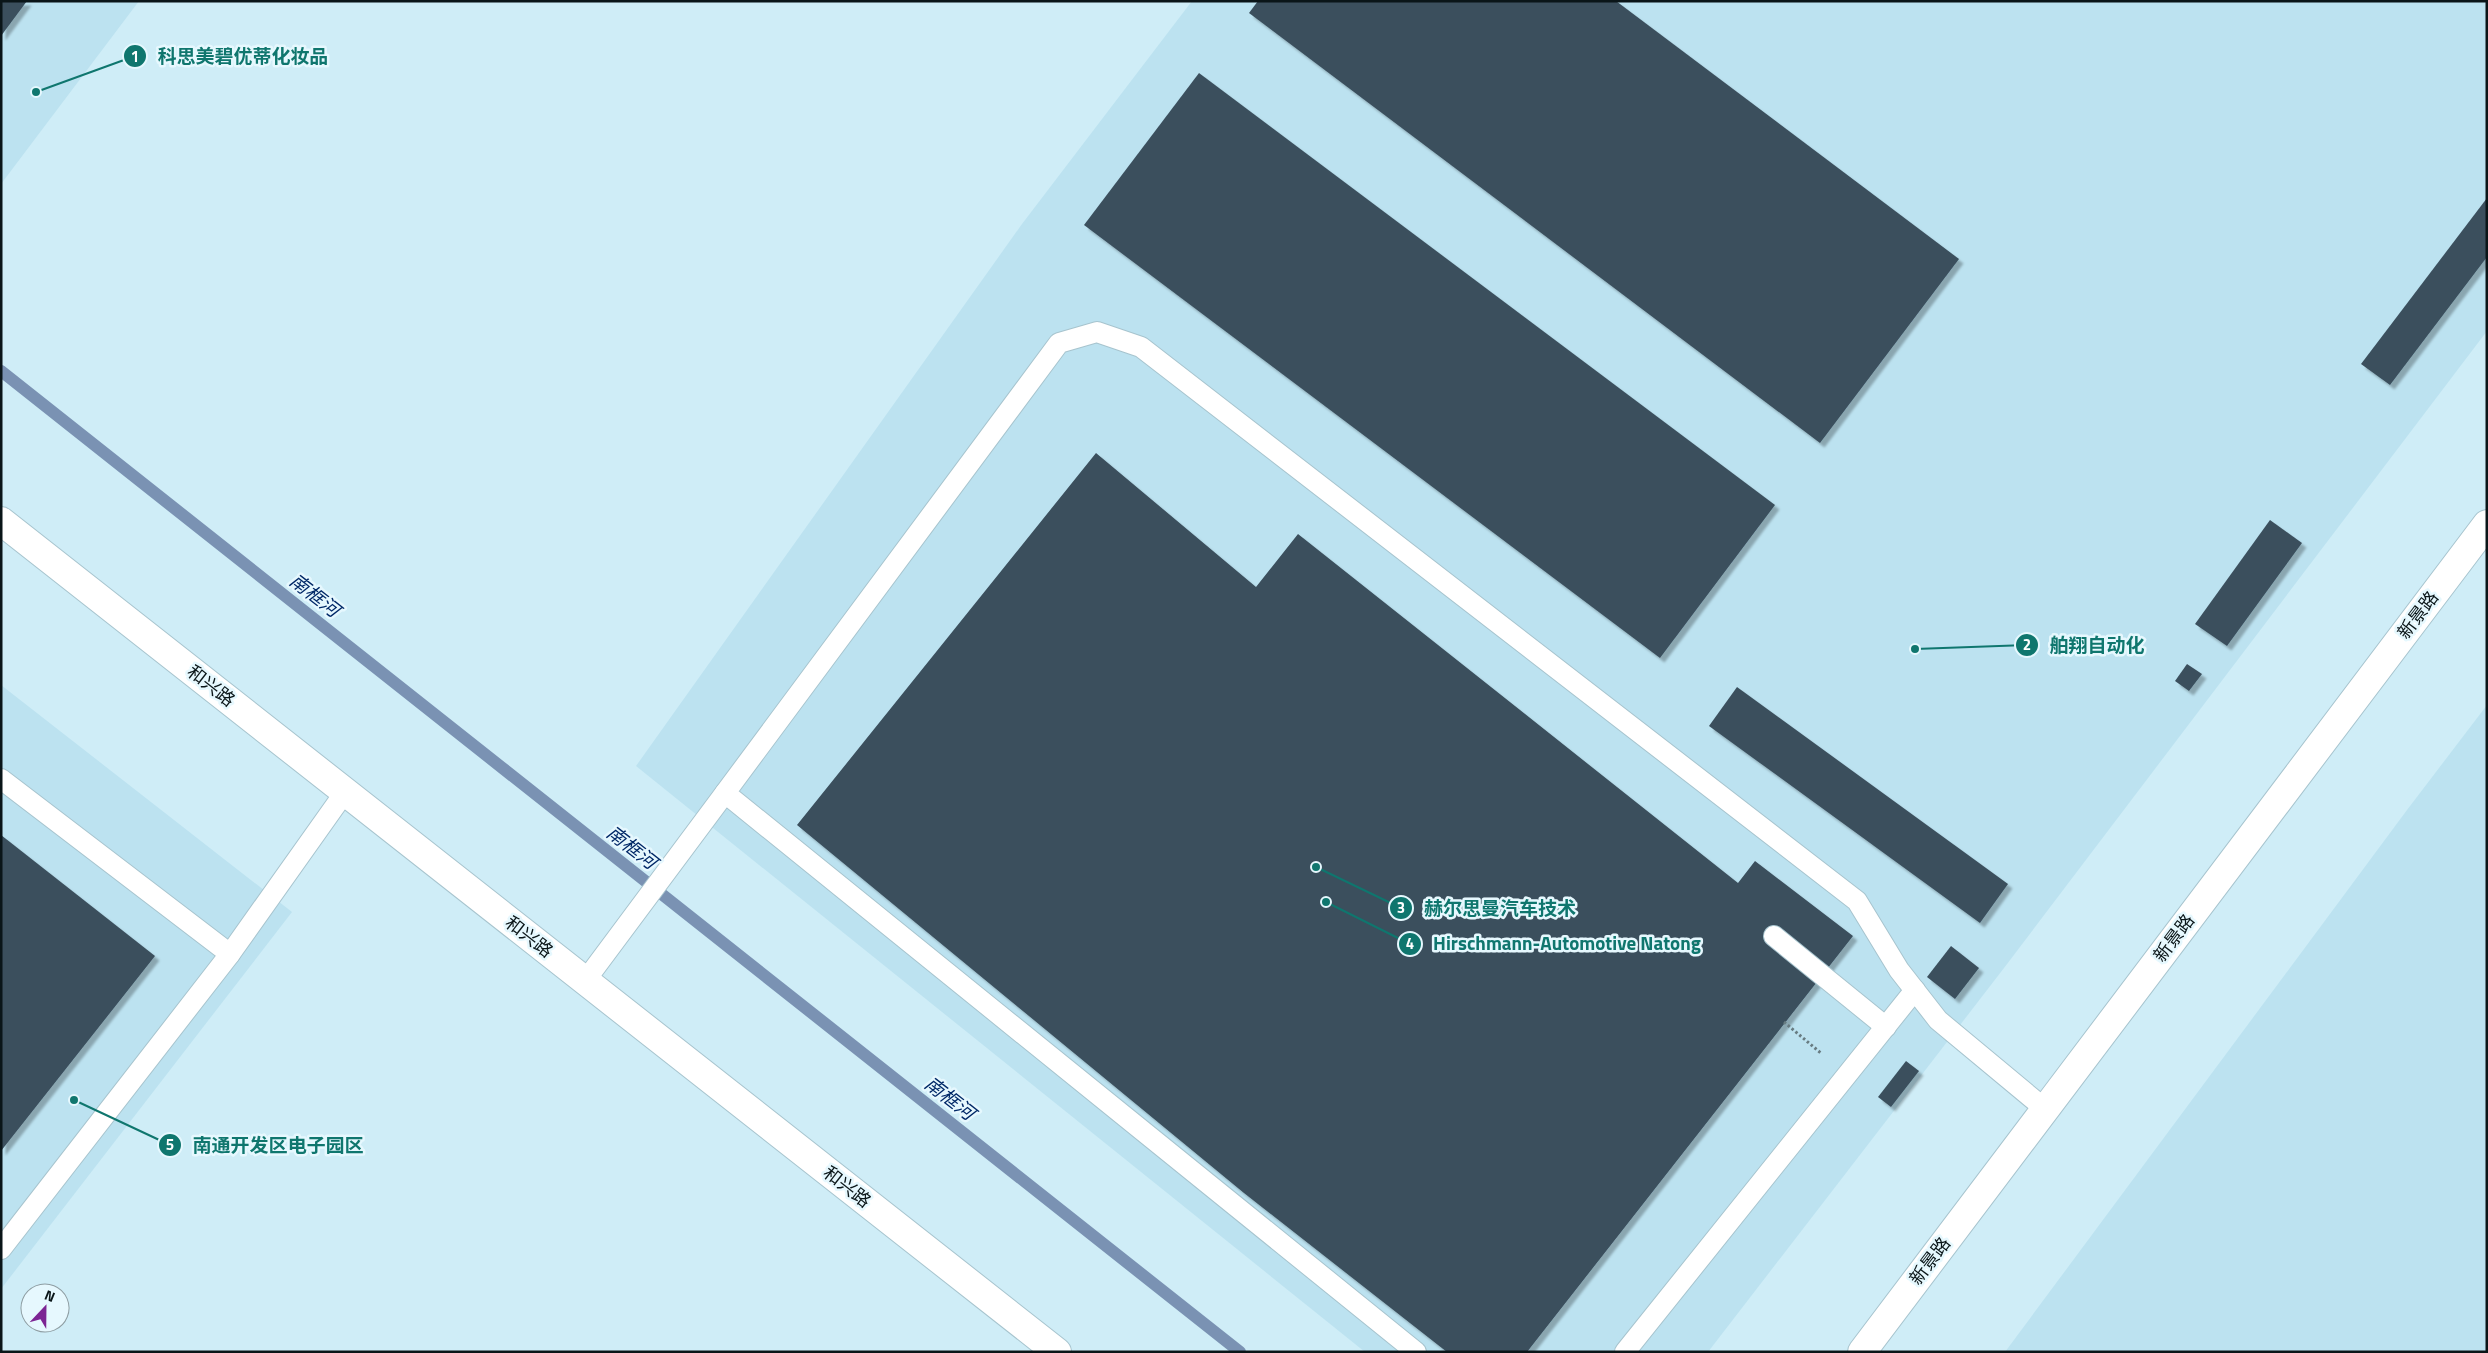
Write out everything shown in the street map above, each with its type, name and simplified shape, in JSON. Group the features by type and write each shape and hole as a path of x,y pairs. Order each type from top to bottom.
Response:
{"street":[{"name":"和兴路","path":"1,522 1057,1352"},
{"name":"新景路","path":"1862,1352 2487,524"}],"lane":[{"path":"585,981 701,828 1058,342 1098,332 1141,348 1857,901 1899,970 1938,1020 2045,1110"},
{"path":"1,779 230,954"},
{"path":"5,1236 230,954 345,792"},
{"path":"725,793 1416,1352"},
{"path":"1774,936 1886,1027"},
{"path":"1626,1352 1915,990"}],"path":[{"path":"1784,1022 1847,1074"}],"shaded area":[{"path":"1,1 139,1 1,184"},
{"path":"1192,1 2487,1 2487,331 2004,968 1708,1352 1365,1352 636,766 1022,224"},
{"path":"1,685 292,912 1,1289"},
{"path":"2487,705 2487,1352 2005,1352 2407,810"}],"building":[{"path":"1,1 27,1 1,36"},
{"path":"1258,1 1616,1 1959,259 1820,443 1249,13"},
{"path":"1199,73 1775,505 1660,658 1084,225"},
{"path":"2487,198 2487,257 2390,385 2361,364"},
{"path":"1096,453 1256,587 1298,534 1738,883 1755,861 1853,936 1527,1352 1447,1352 1244,1193 797,825"},
{"path":"2270,520 2302,543 2227,646 2195,624"},
{"path":"2187,664 2202,674 2189,691 2175,681"},
{"path":"1737,687 2008,884 1980,923 1709,726"},
{"path":"1,835 155,956 1,1151"},
{"path":"1951,946 1979,968 1955,999 1927,977"},
{"path":"1906,1061 1919,1071 1891,1107 1878,1097"}],"waterway":[{"name":"南框河","path":"1,371 1240,1352"}],"place":[{"name":"科思美碧优蒂化妆品","path":"36,92"},
{"name":"舶翔自动化","path":"1915,649"},
{"name":"赫尔思曼汽车技术","path":"1316,867"},
{"name":"Hirschmann-Automotive Natong","path":"1326,902"},
{"name":"南通开发区电子园区","path":"74,1100"}]}
